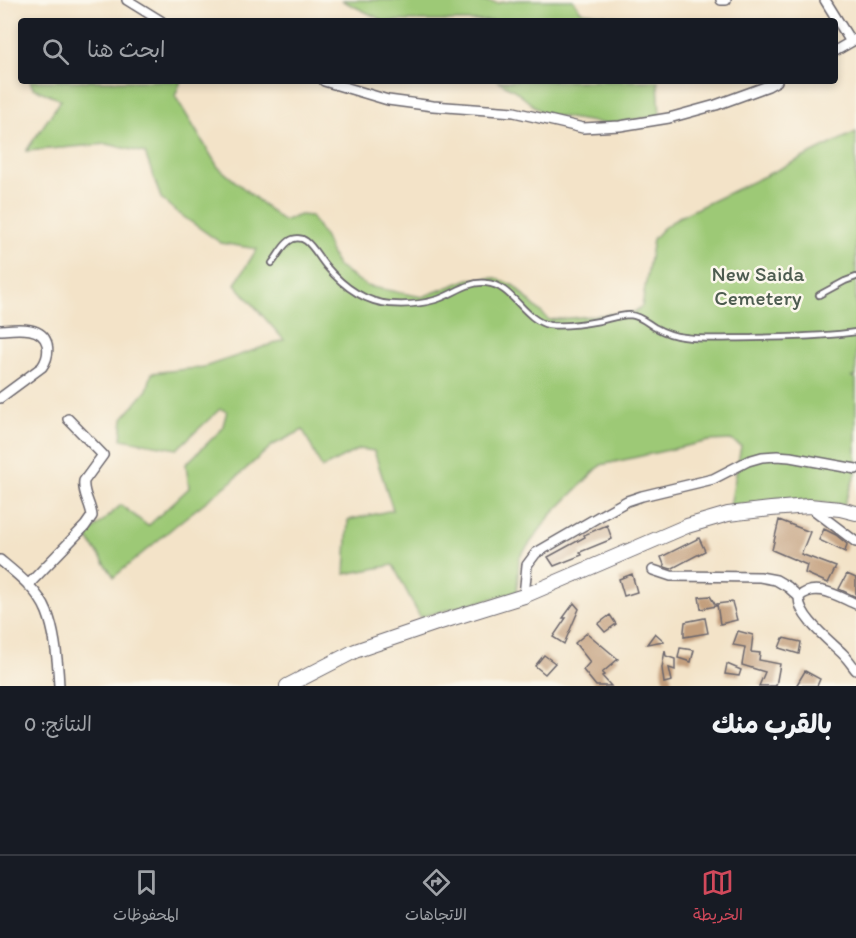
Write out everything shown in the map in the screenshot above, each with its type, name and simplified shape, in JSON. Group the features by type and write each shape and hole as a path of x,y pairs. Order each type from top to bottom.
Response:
{"street":[{"path":"127,0 156,18"},
{"path":"721,0 726,0"},
{"path":"825,0 854,40 838,49"},
{"path":"334,84 388,100 514,112 582,128 620,126 669,118 716,105 772,84"},
{"path":"0,330 28,330 40,333 44,336 48,348 46,361 42,367 0,398"},
{"path":"28,585 86,526 92,516 83,486 102,455 68,418"},
{"path":"524,596 527,565 536,553 627,501 713,479 748,461 762,457 790,457 856,469"},
{"path":"809,506 856,542"},
{"path":"287,686 355,651 524,596 687,526 729,514 809,506 856,513"},
{"path":"0,560 28,585 47,612 58,664 59,686"},
{"path":"653,570 671,576 760,577 776,580 799,597 804,613 856,670"},
{"path":"799,597 812,590 821,590 856,604"}],"lane":[{"path":"272,263 290,240 301,239 310,245 343,283 364,297 379,303 417,304 436,300 470,285 488,283 503,289 534,318 558,326 627,315 639,317 672,335 699,339 813,336 856,332"},
{"path":"819,296 844,281 856,278"}],"green space":[{"path":"341,0 468,0 498,3 518,0 573,0 582,12 625,18 378,18"},
{"name":"New Saida Cemetery","path":"31,84 180,84 175,96 218,167 283,221 300,215 311,216 325,238 337,266 367,286 422,297 469,279 496,278 514,286 549,320 634,312 642,306 653,239 662,229 679,217 856,132 856,376 852,377 856,379 856,473 844,505 778,498 730,506 741,446 731,440 709,441 601,465 550,516 519,558 517,592 420,617 393,565 345,574 348,520 393,510 374,451 359,449 322,468 303,430 273,445 114,577 86,536 121,505 148,526 189,488 186,464 222,429 227,411 220,409 177,449 121,439 123,418 147,390 152,373 204,367 284,340 235,284 257,249 221,243 174,210 161,198 145,153 107,144 26,151 61,100 33,88"},
{"path":"503,84 658,84 660,116 606,124 544,114"}],"building":[{"path":"779,520 810,532 801,554 836,567 828,583 805,573 807,565 772,550"},
{"path":"607,525 612,539 580,552 582,555 554,566 548,557 585,537 584,535"},
{"path":"824,529 847,544 845,552 819,540"},
{"path":"699,538 705,551 671,569 665,567 661,557"},
{"path":"632,574 637,592 624,596 619,579"},
{"path":"847,574 856,578 856,597 839,589"},
{"path":"710,596 716,606 701,609 699,597"},
{"path":"732,602 737,620 720,624 717,604"},
{"path":"574,603 579,609 564,644 553,637"},
{"path":"610,615 616,624 605,632 598,624"},
{"path":"705,618 708,633 684,637 685,622"},
{"path":"738,631 753,635 751,652 760,653 759,660 780,664 776,686 759,686 765,672 742,665 745,647 733,645"},
{"path":"587,633 618,659 602,673 611,686 596,686 583,670 590,662 575,643"},
{"path":"655,633 664,641 647,644"},
{"path":"783,638 801,642 799,654 779,648"},
{"path":"680,648 694,650 691,662 678,658"},
{"path":"665,650 666,656 675,659 675,670 669,668 672,681 664,683 662,668"},
{"path":"544,655 555,663 545,674 535,666"},
{"path":"727,664 741,670 739,676 725,674"},
{"path":"805,671 820,679 817,686 796,686"}]}
